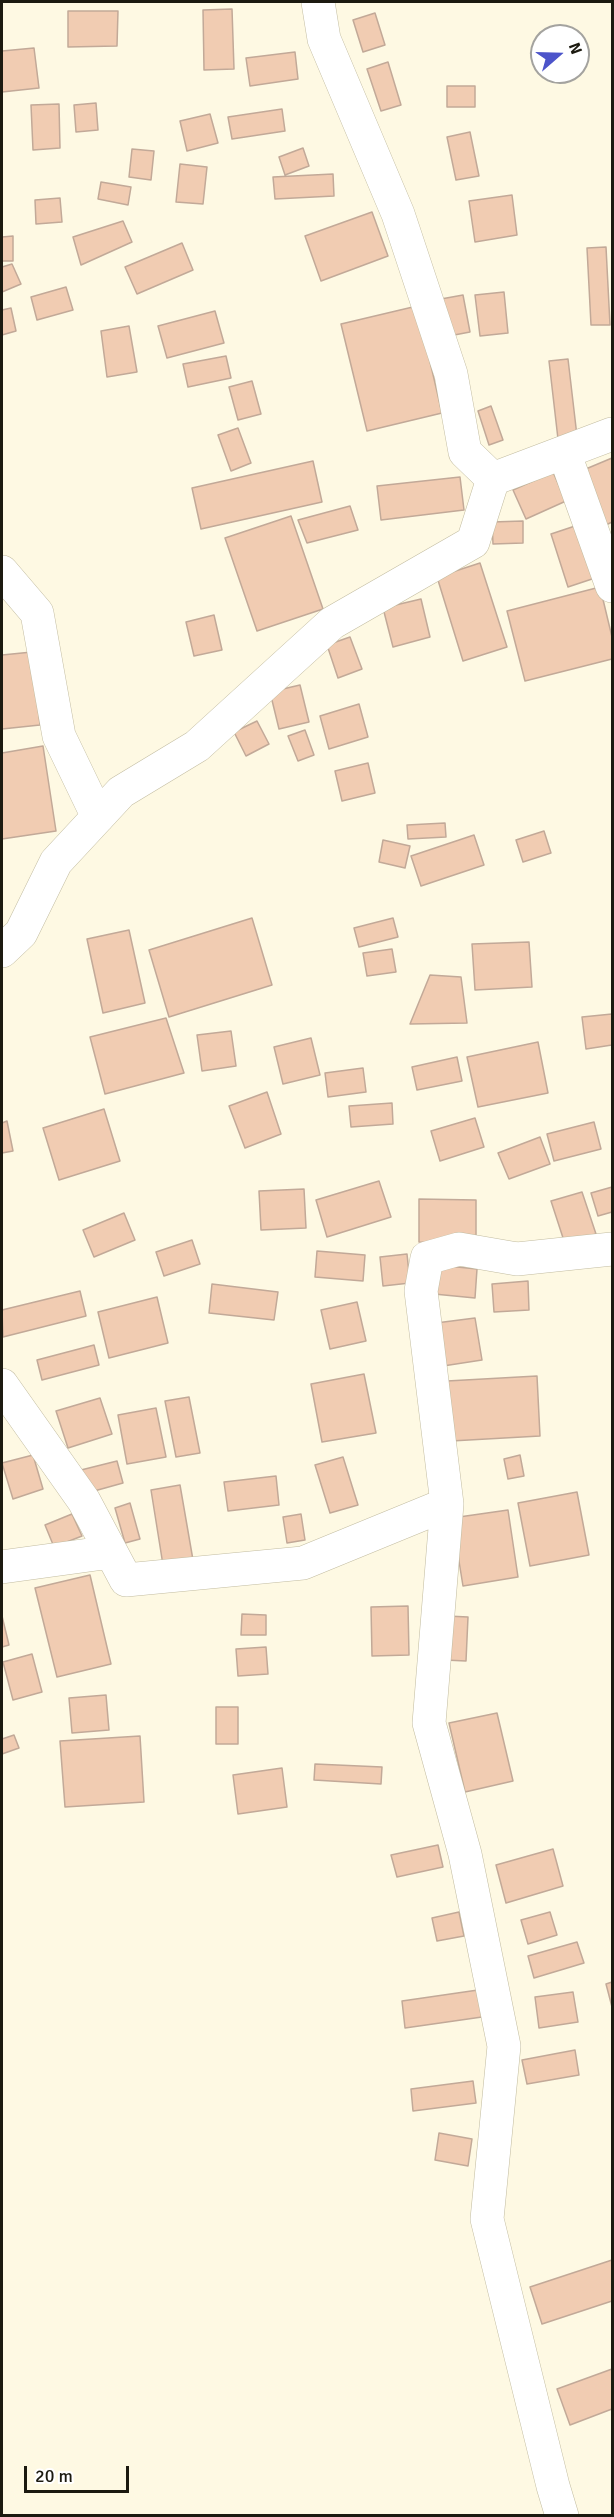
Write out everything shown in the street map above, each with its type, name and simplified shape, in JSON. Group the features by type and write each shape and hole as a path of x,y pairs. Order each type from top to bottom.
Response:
{"street":[{"path":"318,2 324,39 398,214 451,374 465,452 493,478"},
{"path":"493,478 612,434"},
{"path":"564,452 612,586"},
{"path":"2,951 21,933 56,862 121,792 197,746 332,623 473,542 493,478"},
{"path":"2,573 37,613 58,736 99,817"},
{"path":"562,2516 487,2219 504,2046 465,1854 429,1723 447,1504 422,1291 427,1258 459,1249 517,1259 612,1249"},
{"path":"2,1384 84,1501 126,1580 303,1563 447,1504"},
{"path":"2,1567 111,1552"}],"building":[{"path":"232,9 234,69 204,70 203,10"},
{"path":"68,11 118,11 117,46 68,47"},
{"path":"375,13 385,45 363,52 353,20"},
{"path":"34,48 39,88 2,92 2,51"},
{"path":"295,52 298,79 250,86 246,58"},
{"path":"388,62 401,105 381,111 367,69"},
{"path":"447,86 475,86 475,107 447,107"},
{"path":"96,103 98,130 76,132 74,105"},
{"path":"59,104 60,148 33,150 31,105"},
{"path":"282,109 285,131 232,139 228,117"},
{"path":"210,114 218,143 187,151 180,121"},
{"path":"470,132 479,176 456,180 447,137"},
{"path":"303,148 309,166 285,175 279,157"},
{"path":"132,149 154,151 151,180 129,177"},
{"path":"180,164 207,167 203,204 176,202"},
{"path":"333,174 334,196 275,199 273,177"},
{"path":"101,182 131,187 128,205 98,199"},
{"path":"512,195 517,235 475,242 469,201"},
{"path":"60,198 62,222 36,224 35,200"},
{"path":"372,212 388,256 321,281 305,236"},
{"path":"123,221 132,242 81,265 73,237"},
{"path":"13,236 13,261 2,261 2,237"},
{"path":"182,243 193,270 137,294 125,267"},
{"path":"606,247 610,325 591,325 587,248"},
{"path":"12,264 21,284 2,292 2,267"},
{"path":"66,287 73,310 37,320 31,297"},
{"path":"504,292 508,333 480,336 475,295"},
{"path":"463,295 470,332 449,336 441,299"},
{"path":"417,306 442,413 367,431 341,324"},
{"path":"11,308 16,331 2,335 2,310"},
{"path":"215,311 224,343 167,358 158,326"},
{"path":"129,326 137,372 107,377 101,331"},
{"path":"226,356 231,378 188,387 183,364"},
{"path":"568,359 577,436 558,439 549,361"},
{"path":"252,381 261,414 238,420 229,387"},
{"path":"491,406 503,440 489,445 478,411"},
{"path":"238,428 251,463 231,471 218,435"},
{"path":"612,458 612,522 604,526 581,471"},
{"path":"313,461 322,502 201,529 192,488"},
{"path":"553,472 566,501 526,519 513,490"},
{"path":"460,477 464,510 381,520 377,486"},
{"path":"350,506 358,530 307,543 298,520"},
{"path":"291,516 323,609 257,631 225,538"},
{"path":"523,521 523,543 493,544 492,522"},
{"path":"578,525 595,578 568,587 551,534"},
{"path":"480,563 507,647 463,661 437,577"},
{"path":"600,587 612,637 612,659 525,681 507,611"},
{"path":"421,599 430,637 393,647 383,608"},
{"path":"214,615 222,650 194,656 186,622"},
{"path":"350,637 362,669 338,678 327,645"},
{"path":"32,652 40,725 2,729 2,655"},
{"path":"300,685 309,722 279,729 270,692"},
{"path":"359,704 368,737 329,749 320,716"},
{"path":"257,721 269,744 246,756 234,732"},
{"path":"305,730 314,755 298,761 288,736"},
{"path":"43,746 56,831 2,839 2,753"},
{"path":"368,763 375,793 342,801 335,771"},
{"path":"445,823 446,837 408,839 407,825"},
{"path":"544,831 551,853 523,862 516,840"},
{"path":"474,835 484,865 421,886 411,856"},
{"path":"383,840 410,846 405,868 379,862"},
{"path":"252,918 272,985 169,1017 149,950"},
{"path":"393,918 398,937 359,947 354,928"},
{"path":"129,930 145,1003 103,1013 87,939"},
{"path":"529,942 532,987 475,990 472,944"},
{"path":"392,949 396,972 367,976 363,953"},
{"path":"430,975 461,977 467,1023 410,1024"},
{"path":"612,1014 612,1045 586,1049 582,1017"},
{"path":"166,1018 184,1073 105,1094 90,1037"},
{"path":"231,1031 236,1066 202,1071 197,1035"},
{"path":"311,1038 320,1075 283,1084 274,1047"},
{"path":"538,1042 548,1093 478,1107 467,1057"},
{"path":"457,1057 462,1081 417,1090 412,1067"},
{"path":"363,1068 366,1092 328,1097 325,1073"},
{"path":"267,1092 281,1134 245,1148 229,1106"},
{"path":"392,1103 393,1124 351,1127 349,1106"},
{"path":"104,1109 120,1161 59,1180 43,1128"},
{"path":"475,1118 484,1147 440,1161 431,1131"},
{"path":"7,1121 13,1151 2,1153 2,1123"},
{"path":"594,1122 601,1149 554,1161 547,1134"},
{"path":"540,1137 550,1164 509,1179 498,1153"},
{"path":"379,1181 391,1217 327,1237 316,1200"},
{"path":"612,1187 612,1212 598,1216 591,1193"},
{"path":"304,1189 306,1228 261,1230 259,1191"},
{"path":"582,1192 596,1234 565,1244 551,1201"},
{"path":"419,1199 476,1200 476,1243 419,1242"},
{"path":"124,1213 135,1240 94,1257 83,1230"},
{"path":"192,1240 200,1264 164,1276 156,1252"},
{"path":"317,1251 365,1255 363,1281 315,1277"},
{"path":"407,1254 410,1283 383,1286 380,1257"},
{"path":"437,1265 477,1269 475,1298 434,1294"},
{"path":"528,1281 529,1310 494,1312 492,1284"},
{"path":"212,1284 278,1292 274,1320 209,1313"},
{"path":"80,1291 86,1316 3,1337 2,1310"},
{"path":"157,1297 168,1343 109,1358 98,1312"},
{"path":"357,1302 366,1341 330,1349 321,1310"},
{"path":"475,1318 482,1360 443,1366 436,1323"},
{"path":"94,1345 99,1365 42,1380 37,1360"},
{"path":"364,1374 376,1433 322,1442 311,1384"},
{"path":"537,1376 540,1436 451,1441 447,1381"},
{"path":"189,1397 200,1453 176,1457 165,1401"},
{"path":"100,1398 112,1434 68,1448 56,1411"},
{"path":"156,1408 166,1457 127,1464 118,1415"},
{"path":"33,1455 43,1489 13,1499 2,1463"},
{"path":"520,1455 524,1476 508,1479 504,1459"},
{"path":"343,1457 358,1505 330,1513 315,1465"},
{"path":"117,1461 123,1483 87,1493 81,1470"},
{"path":"276,1476 279,1505 228,1511 224,1482"},
{"path":"180,1485 193,1560 163,1565 151,1490"},
{"path":"577,1492 589,1555 530,1566 518,1503"},
{"path":"130,1503 140,1539 125,1543 115,1508"},
{"path":"508,1510 518,1577 463,1586 452,1518"},
{"path":"72,1514 82,1536 54,1547 45,1525"},
{"path":"301,1514 305,1540 287,1543 283,1517"},
{"path":"90,1575 111,1664 57,1677 35,1588"},
{"path":"408,1606 409,1655 372,1656 371,1607"},
{"path":"242,1614 266,1615 266,1635 241,1635"},
{"path":"2,1616 9,1645 2,1647"},
{"path":"447,1616 468,1617 466,1661 445,1660"},
{"path":"266,1647 268,1674 238,1676 236,1649"},
{"path":"32,1654 42,1692 13,1700 3,1662"},
{"path":"106,1695 109,1730 72,1733 69,1698"},
{"path":"216,1707 238,1707 238,1744 216,1744"},
{"path":"497,1713 513,1781 465,1792 449,1723"},
{"path":"14,1735 19,1748 2,1754 2,1739"},
{"path":"140,1736 144,1802 65,1807 60,1741"},
{"path":"315,1764 382,1767 381,1784 314,1780"},
{"path":"282,1768 287,1807 238,1814 233,1775"},
{"path":"438,1845 443,1867 397,1877 391,1855"},
{"path":"553,1849 563,1886 506,1903 496,1865"},
{"path":"459,1912 464,1936 437,1941 432,1918"},
{"path":"550,1912 557,1935 528,1944 521,1920"},
{"path":"577,1942 584,1963 534,1978 528,1956"},
{"path":"612,1982 612,2007 606,1984"},
{"path":"478,1990 482,2017 405,2028 402,2001"},
{"path":"573,1992 578,2022 539,2028 535,1997"},
{"path":"575,2050 579,2075 527,2084 522,2060"},
{"path":"473,2081 476,2103 413,2111 411,2089"},
{"path":"439,2133 472,2139 468,2166 435,2160"},
{"path":"612,2260 612,2301 542,2324 530,2287"},
{"path":"612,2369 612,2409 570,2425 557,2389"}]}
